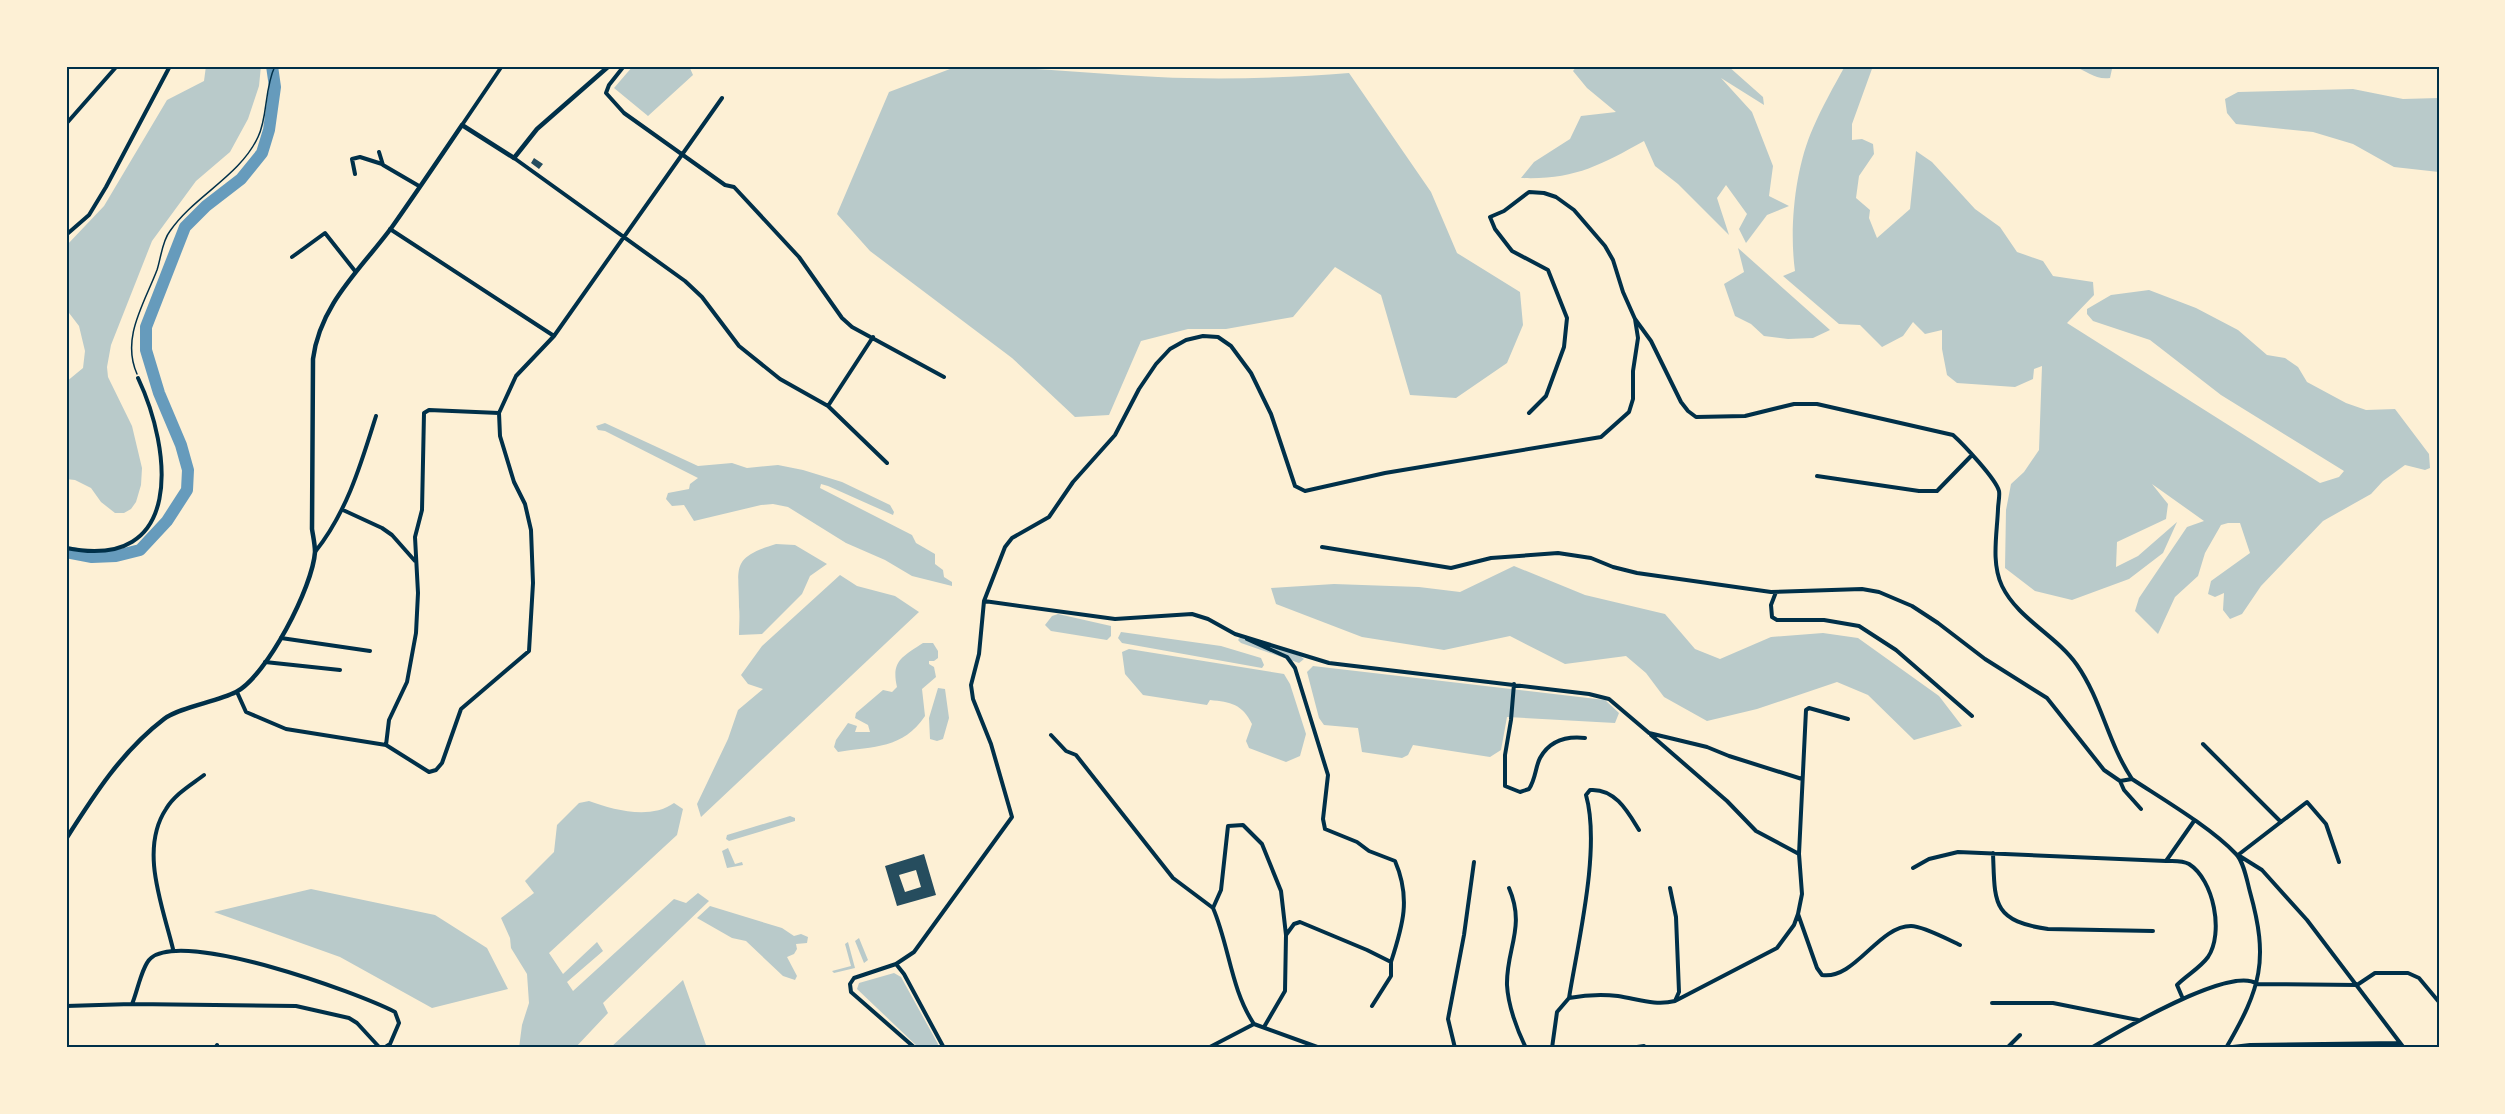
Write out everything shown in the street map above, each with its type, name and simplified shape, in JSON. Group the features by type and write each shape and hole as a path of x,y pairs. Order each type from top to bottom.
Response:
{"street":[{"path":"66,124 117,66"},
{"path":"66,235 89,215 170,66"},
{"path":"66,839 93,797 128,751 166,717 237,692 254,677 280,638 305,592 315,553 312,529 313,359 316,340 324,321 355,271 390,229 502,66"},
{"path":"514,158 537,129 609,66"},
{"path":"624,66 609,85 606,93 624,112 724,184 734,186 799,257 842,318 852,327 944,377"},
{"path":"237,692 246,712 286,729 386,745 429,772 436,770 442,763 461,709 529,651 533,583 531,530 525,504 514,482 500,436 499,413 516,376 554,336 722,98"},
{"path":"462,125 514,158 685,281 702,297 739,346 754,360 780,379 828,406 887,463"},
{"path":"379,152 383,165"},
{"path":"355,174 352,159 360,157 383,165 420,186"},
{"path":"1529,413 1546,396 1564,347 1567,318 1548,270 1512,251 1495,229 1490,217 1504,211 1529,192 1556,197 1574,210 1605,246 1613,260 1623,292 1635,319 1651,340 1681,402 1696,417 1745,416 1794,404 1817,404 1953,435 1972,454 1999,490 1996,570 2002,586 2012,600 2070,655 2079,667 2096,698 2119,759 2132,779 2262,870 2357,985 2404,1048"},
{"path":"390,229 554,336"},
{"path":"292,257 325,233 355,271"},
{"path":"915,1048 851,992 850,984 854,978 906,959 927,936 1012,817 991,744 973,699 972,685 979,654 984,601 996,565 1012,538 1049,517 1073,482 1115,435 1139,389 1156,364 1170,349 1186,340 1203,336 1218,338 1231,346 1251,374 1271,414 1295,486 1305,491 1385,473 1601,436 1629,412 1633,399 1633,371 1638,338 1635,319"},
{"path":"828,406 873,338"},
{"path":"66,548 92,552 115,549 136,540 157,512 162,493 157,432 150,404 138,378"},
{"path":"386,745 389,720 407,682 416,633 418,593 415,537 423,510 424,412 429,410 499,413"},
{"path":"315,553 344,510 376,416"},
{"path":"1817,476 1918,491 1937,491 1972,454"},
{"path":"344,510 392,535 416,562"},
{"path":"1322,547 1451,568 1491,558 1558,553 1591,558 1637,573 1776,592 1862,590 1879,592 1912,606 1985,659 2047,698 2104,770 2121,781 2124,790 2141,809"},
{"path":"1776,592 1771,605 1772,617 1777,620 1824,620 1859,626 1915,665 1972,716"},
{"path":"984,601 1115,618 1192,614 1208,619 1235,634 1287,657 1294,668 1328,776 1323,819 1325,829 1395,861 1403,880 1405,901 1400,933 1391,962 1391,976 1372,1006"},
{"path":"1235,634 1329,663 1514,684 1589,694 1609,699 1727,801 1756,831 1799,854"},
{"path":"280,638 370,651"},
{"path":"265,662 340,670"},
{"path":"1514,684 1505,755 1505,786 1520,792 1530,789 1536,778 1539,759 1551,744 1570,736 1585,738"},
{"path":"1569,998 1586,995 1616,996 1660,1005 1675,1001 1777,948 1794,925 1802,894 1799,854 1806,710 1809,708 1848,719"},
{"path":"1649,733 1707,747 1802,779"},
{"path":"1051,735 1066,751 1076,756 1095,777 1173,878 1214,908 1220,923 1231,970 1249,1017 1254,1024 1320,1048"},
{"path":"2203,744 2281,822"},
{"path":"173,949 155,874 153,856 156,835 165,810 177,795 204,775"},
{"path":"2121,781 2132,779"},
{"path":"1552,1048 1557,1012 1569,998 1588,881 1591,812 1586,795 1590,790 1598,789 1613,796 1620,801 1639,830"},
{"path":"2238,855 2307,802 2326,824 2339,862"},
{"path":"2166,861 2194,821"},
{"path":"1214,908 1221,890 1228,826 1243,825 1262,844 1270,861 1281,891 1286,935 1285,991 1264,1027"},
{"path":"1993,853 1996,903 2005,914 2034,927 2048,929 2153,931"},
{"path":"1913,868 1944,854 1993,853 2183,861 2191,865 2207,887 2217,924 2215,942 2208,957 2177,985 2183,999"},
{"path":"2226,1047 2244,1020 2257,984 2260,958 2259,928 2238,855"},
{"path":"1455,1048 1448,1019 1464,935 1474,862"},
{"path":"1509,888 1514,900 1516,929 1507,985 1520,1036 1526,1048"},
{"path":"1670,888 1676,916 1679,992 1675,1001"},
{"path":"1798,914 1817,968 1822,975 1830,976 1848,967 1882,938 1897,930 1912,926 1960,945"},
{"path":"1286,935 1294,924 1300,922 1391,962"},
{"path":"66,1006 132,1004 296,1006 349,1018 382,1048 390,1044 399,1023 399,1017 395,1012 375,1002 271,966 173,949 151,958 146,965 132,1004"},
{"path":"896,964 904,974 944,1048"},
{"path":"2091,1048 2139,1020 2229,981 2251,979 2257,984 2357,985 2375,974 2408,974 2419,978 2439,1002"},
{"path":"1992,1003 2053,1003 2139,1020"},
{"path":"1208,1048 1254,1024"},
{"path":"2007,1048 2020,1035"},
{"path":"2226,1047 2400,1043"},
{"path":"1630,1048 1644,1046"}],"path":[{"path":"138,378 131,362 130,346 134,327 157,270 168,232 247,155 259,135 267,88 275,66"}],"shaded area":[{"path":"206,66 261,66 259,86 248,119 230,152 196,181 152,241 111,345 107,367 108,377 132,426 142,468 141,485 136,502 124,513 115,513 101,502 91,488 75,480 66,479 66,382 83,368 85,351 79,326 66,309 66,246 104,206 167,100 204,81"},
{"path":"633,66 689,66 693,75 648,116 614,88"},
{"path":"958,66 1205,78 1349,73 1431,192 1457,253 1520,292 1523,325 1507,363 1456,398 1410,395 1381,295 1335,267 1293,317 1226,329 1188,329 1141,341 1109,415 1075,417 1012,358 870,251 837,214 889,92"},
{"path":"1577,66 1728,66 1763,97 1764,105 1721,78 1752,112 1773,166 1769,196 1789,206 1767,215 1746,243 1739,229 1747,214 1726,185 1717,198 1729,235 1678,184 1655,166 1644,141 1585,170 1556,177 1521,178 1534,162 1570,139 1581,116 1616,112 1587,88 1573,71"},
{"path":"1845,66 1873,66 1852,124 1852,140 1862,139 1873,144 1874,154 1859,176 1856,198 1870,210 1869,218 1877,238 1910,209 1916,151 1932,162 1975,209 2000,227 2017,252 2043,261 2053,276 2093,282 2094,295 2067,323 2320,483 2339,477 2344,471 2221,395 2150,340 2093,321 2087,314 2087,309 2111,295 2149,290 2196,308 2238,330 2267,355 2285,358 2298,367 2307,382 2346,403 2366,410 2395,409 2429,454 2430,468 2425,470 2405,465 2383,481 2371,494 2323,521 2261,586 2242,614 2230,619 2223,610 2224,593 2215,597 2208,594 2211,581 2250,553 2240,523 2221,525 2205,553 2198,576 2175,597 2158,634 2135,611 2139,598 2187,527 2204,521 2152,484 2168,504 2166,519 2117,542 2116,567 2138,556 2177,522 2163,553 2129,579 2072,600 2035,591 2005,568 2006,510 2011,484 2024,472 2039,450 2042,366 2034,369 2033,379 2015,387 1957,383 1947,375 1942,349 1942,330 1925,334 1913,322 1903,336 1882,347 1860,325 1839,324 1783,276 1795,271 1793,217 1798,179 1807,144 1820,112"},
{"path":"2073,66 2109,66 2112,69 2110,78 2105,78"},
{"path":"2353,89 2403,99 2439,98 2439,172 2394,167 2353,144 2313,132 2236,124 2227,113 2225,99 2238,92"},
{"path":"1738,248 1830,330 1813,338 1788,339 1764,336 1751,324 1735,316 1724,284 1744,272"},
{"path":"605,423 698,466 732,463 747,468 778,465 842,482 890,505 894,512 893,515 828,486 821,484 820,488 912,535 916,543 935,554 935,564 943,570 944,577 952,582 952,586 912,576 885,560 846,543 788,507 773,504 761,505 694,521 684,505 672,506 666,499 668,493 689,489 690,484 698,478 605,431 598,430 596,426"},
{"path":"776,544 795,545 827,564 810,576 802,594 762,634 739,635 740,566 751,554"},
{"path":"1514,566 1585,595 1665,614 1695,649 1720,659 1771,637 1823,633 1858,638 1939,696 1962,726 1914,740 1868,695 1837,682 1757,709 1707,721 1664,697 1646,673 1626,656 1565,664 1510,636 1444,650 1362,637 1276,604 1271,588 1334,584 1419,587 1460,592"},
{"path":"840,575 857,586 895,596 919,612 701,817 697,804 728,739 738,710 763,689 748,684 741,675 762,646"},
{"path":"1058,614 1111,626 1111,636 1107,640 1051,631 1045,625 1052,616"},
{"path":"1121,632 1221,646 1261,658 1264,665 1262,668 1122,643 1118,638"},
{"path":"1241,636 1304,659 1299,663 1241,643 1238,640"},
{"path":"923,643 933,643 938,651 938,658 929,661 929,664 934,667 936,677 922,689 925,716 907,735 897,740 876,747 838,752 834,747 836,740 848,723 857,726 855,732 870,732 868,725 855,718 856,713 883,690 892,692 897,687 897,665 904,656"},
{"path":"1129,649 1284,674 1290,684 1306,734 1300,756 1286,762 1249,748 1246,741 1252,724 1240,708 1230,703 1210,700 1207,705 1143,695 1125,674 1122,652"},
{"path":"1313,666 1605,700 1619,713 1615,723 1507,717 1501,750 1490,757 1413,745 1408,755 1402,758 1362,752 1358,728 1324,725 1319,718 1307,672"},
{"path":"938,688 945,689 949,718 943,739 937,741 930,739 929,718"},
{"path":"589,801 609,808 632,812 654,811 674,803 683,809 677,835 549,953 563,974 597,942 603,951 567,982 573,991 674,899 686,903 698,893 709,901 603,1003 608,1013 575,1048 519,1048 522,1025 529,1003 527,974 511,948 510,938 501,918 534,893 525,881 554,852 557,825 579,803"},
{"path":"790,816 795,818 795,821 729,841 726,839 727,835"},
{"path":"728,848 735,864 742,862 743,865 727,868 722,851"},
{"path":"311,889 435,915 487,948 508,989 432,1008 340,957 214,912"},
{"path":"710,906 782,928 794,936 801,934 808,937 807,943 796,944 797,949 794,954 787,957 797,976 795,980 783,976 746,941 732,938 697,918"},
{"path":"859,938 868,960 864,963 855,941"},
{"path":"848,942 855,968 834,973 832,971 851,966 845,944"},
{"path":"894,973 901,977 938,1044 937,1048 919,1048 857,989 859,983"},
{"path":"683,980 707,1048 610,1048"}],"building":[{"path":"534,158 543,164 539,169 531,163"},
{"path":"924,854 936,895 897,906 885,866","holes":["916,870 921,887 905,892 899,875"]}],"waterway":[{"path":"66,552 92,557 116,556 140,550 167,521 187,490 188,470 181,445 159,393 146,350 146,327 185,227 206,206 241,179 262,153 269,130 275,87 272,66"}]}
